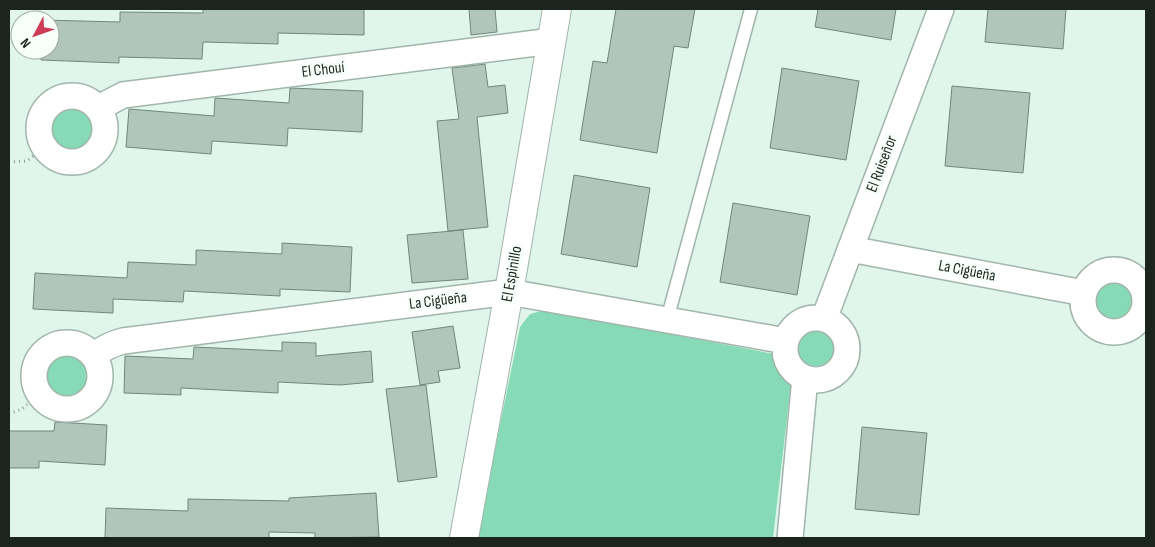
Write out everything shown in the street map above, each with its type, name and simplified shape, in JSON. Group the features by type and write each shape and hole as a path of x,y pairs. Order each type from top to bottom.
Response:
{"street":[{"name":"El Espinillo","path":"464,538 558,9"},
{"name":"El Ruiseñor","path":"824,319 941,9"},
{"name":"El Chouí","path":"98,110 123,95 552,41"},
{"path":"79,97 90,102 98,110 104,120 105,131 103,141 98,150 90,157 81,161 61,160 52,155 45,147 39,128 42,116 48,107 57,100 79,97"},
{"name":"La Cigüeña","path":"850,249 1084,293"},
{"name":"La Cigüeña","path":"93,356 111,344 124,342 509,292 786,341"},
{"path":"814,317 824,319 833,323 846,338 848,348 846,358 842,368 825,379 805,378 797,374 787,360 785,351 786,341 796,325 804,320 814,317"},
{"path":"74,344 93,356 98,367 98,383 92,397 85,404 65,409 55,407 46,402 39,394 35,385 34,375 36,364 42,354 52,347 74,344"},
{"path":"790,538 805,378"}],"lane":[{"path":"667,320 751,9"}],"path":[{"path":"9,162 27,161 45,147"},
{"path":"9,414 22,409 39,394"}],"green space":[{"path":"67,105 77,105 86,109 92,115 95,120 95,138 86,149 77,153 67,153 58,149 52,143 48,134 48,124 52,115 58,109"},
{"path":"1114,275 1128,279 1135,286 1139,300 1135,314 1128,321 1114,325 1100,321 1093,314 1089,300 1093,286 1100,279"},
{"path":"545,310 774,354 780,371 791,383 773,538 477,538 520,327 530,314"},
{"path":"816,324 830,328 837,335 841,349 837,363 830,370 816,374 802,370 795,363 791,349 795,335 802,328"},
{"path":"62,352 72,352 81,356 87,362 90,367 90,385 81,396 72,400 62,400 53,396 47,390 43,381 43,371 47,362 53,356"}],"building":[{"path":"203,9 364,9 364,35 278,33 278,44 203,42 202,59 119,57 119,63 41,60 60,60 60,20 120,22 120,12 203,13"},
{"path":"469,9 495,9 497,32 471,35"},
{"path":"616,9 695,9 688,48 674,46 657,153 580,140 593,61 607,63"},
{"path":"818,9 896,9 891,40 815,27"},
{"path":"988,9 1066,9 1063,49 985,42"},
{"path":"485,64 488,87 505,85 508,113 477,117 488,227 448,231 437,121 459,119 452,68"},
{"path":"782,68 859,81 846,160 770,148"},
{"path":"952,86 1030,93 1023,173 945,166"},
{"path":"290,88 363,91 362,132 288,128 287,146 212,141 211,154 126,147 129,109 214,116 215,98 289,103"},
{"path":"574,175 650,188 637,267 561,254"},
{"path":"733,203 810,216 797,295 720,282"},
{"path":"463,230 468,279 412,283 407,235"},
{"path":"282,243 352,247 350,292 280,289 280,296 184,291 183,302 113,299 113,313 33,309 35,273 127,278 128,262 196,265 196,250 282,254"},
{"path":"453,326 460,368 438,371 440,382 420,385 412,332"},
{"path":"282,342 316,343 316,356 371,351 373,382 340,385 278,382 278,393 181,388 181,395 124,393 125,356 193,359 194,347 282,351"},
{"path":"426,385 437,477 398,482 386,389"},
{"path":"55,422 107,425 105,465 39,461 39,468 9,468 9,431 54,431"},
{"path":"862,427 927,433 919,515 855,509"},
{"path":"376,493 379,537 315,538 315,533 269,532 269,538 105,538 106,508 188,511 188,499 289,501 289,498"}]}
